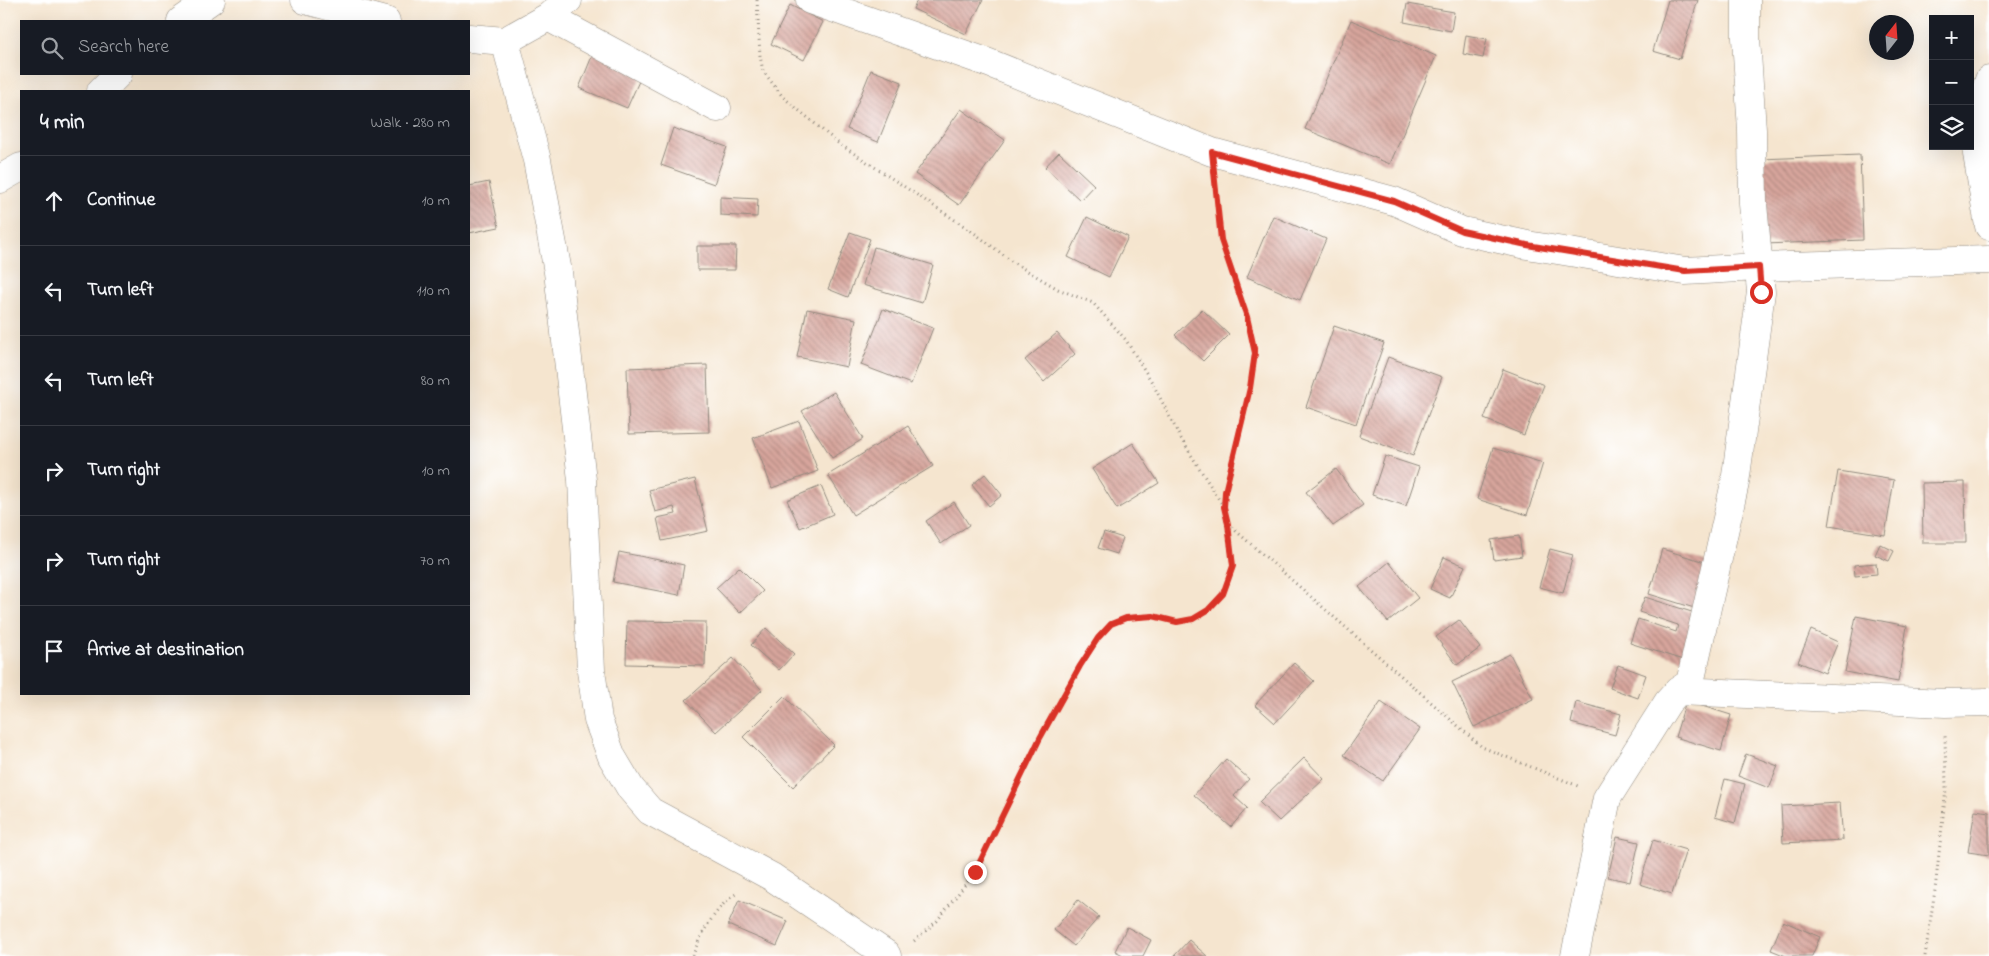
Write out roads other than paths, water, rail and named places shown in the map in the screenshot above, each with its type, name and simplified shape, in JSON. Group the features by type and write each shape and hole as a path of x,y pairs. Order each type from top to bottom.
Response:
{"street":[{"path":"182,20 211,0"},
{"path":"305,0 382,20"},
{"path":"810,0 989,63 1212,152 1394,201 1462,231 1518,243 1685,271 1989,260"},
{"path":"1575,956 1607,798 1668,702 1678,691 1690,684 1735,482 1761,292 1753,204 1752,130 1746,38 1746,0"},
{"path":"470,38 505,41 558,8 717,108"},
{"path":"505,41 537,160 558,272 582,480 591,670 598,720 612,757 631,789 650,811 772,876 887,955"},
{"path":"102,90 117,75"},
{"path":"1989,80 1981,105 1977,154 1989,226"},
{"path":"0,179 20,168"},
{"path":"1678,691 1945,703 1989,702"}]}
